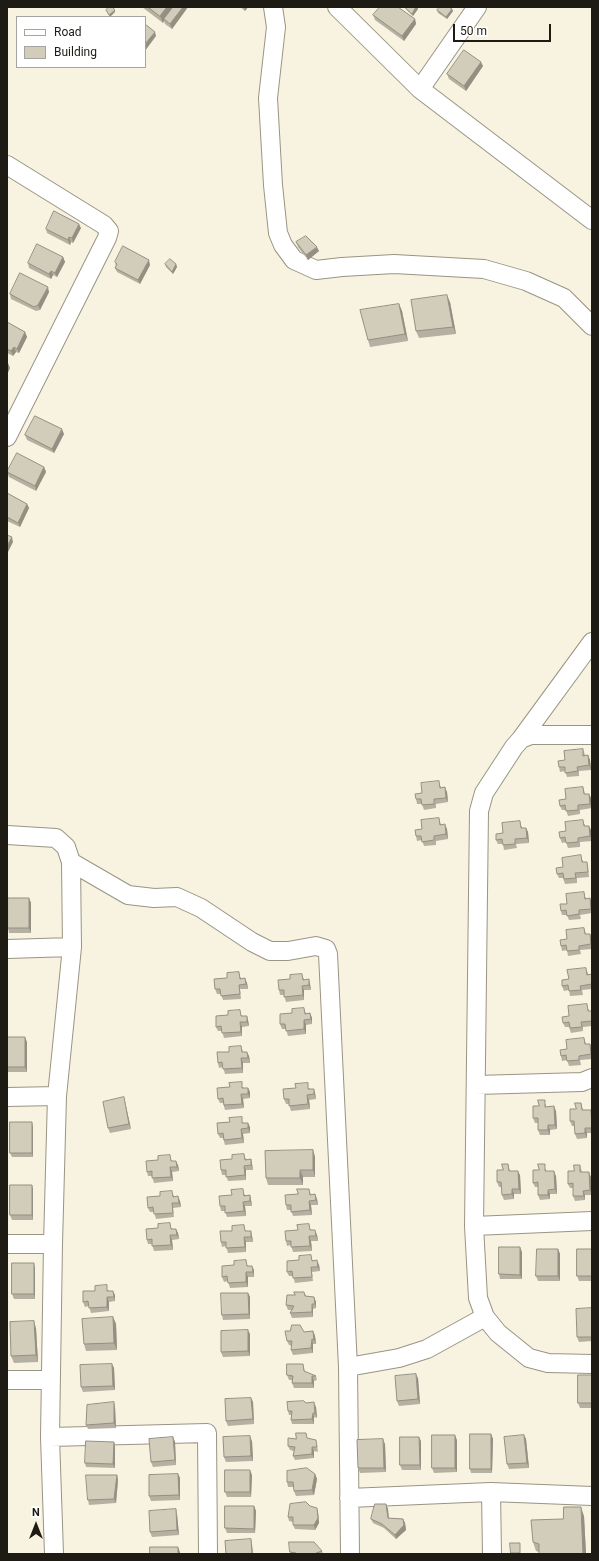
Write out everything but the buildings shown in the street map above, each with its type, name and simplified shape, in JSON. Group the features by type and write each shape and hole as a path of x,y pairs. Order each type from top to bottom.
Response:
{"street":[{"path":"274,7 276,27 268,98 273,185 278,233 283,245 294,260 316,270 394,264 484,269 526,281 564,298 592,326"},
{"path":"337,7 420,89 592,220"},
{"path":"420,89 477,7"},
{"path":"7,165 104,225 108,231 107,238 7,437"},
{"path":"592,642 514,747 484,793 478,811 474,1226 478,1298 485,1317 498,1333 529,1358 548,1363 592,1364"},
{"path":"521,739 531,735 592,735"},
{"path":"7,835 56,838 66,847 71,862 72,947 57,1096 52,1244 50,1437 54,1554"},
{"path":"71,862 128,895 154,898 177,896 201,908 252,942 270,951 288,951 316,946 326,949 330,966 348,1367 350,1554"},
{"path":"7,949 72,947"},
{"path":"476,1085 582,1082 592,1078"},
{"path":"7,1097 57,1096"},
{"path":"474,1226 592,1221"},
{"path":"7,1244 52,1244"},
{"path":"348,1367 399,1358 427,1349 485,1317"},
{"path":"7,1380 51,1380"},
{"path":"50,1437 207,1433 208,1554"},
{"path":"349,1498 491,1492 592,1496"},
{"path":"491,1492 492,1554"}]}
